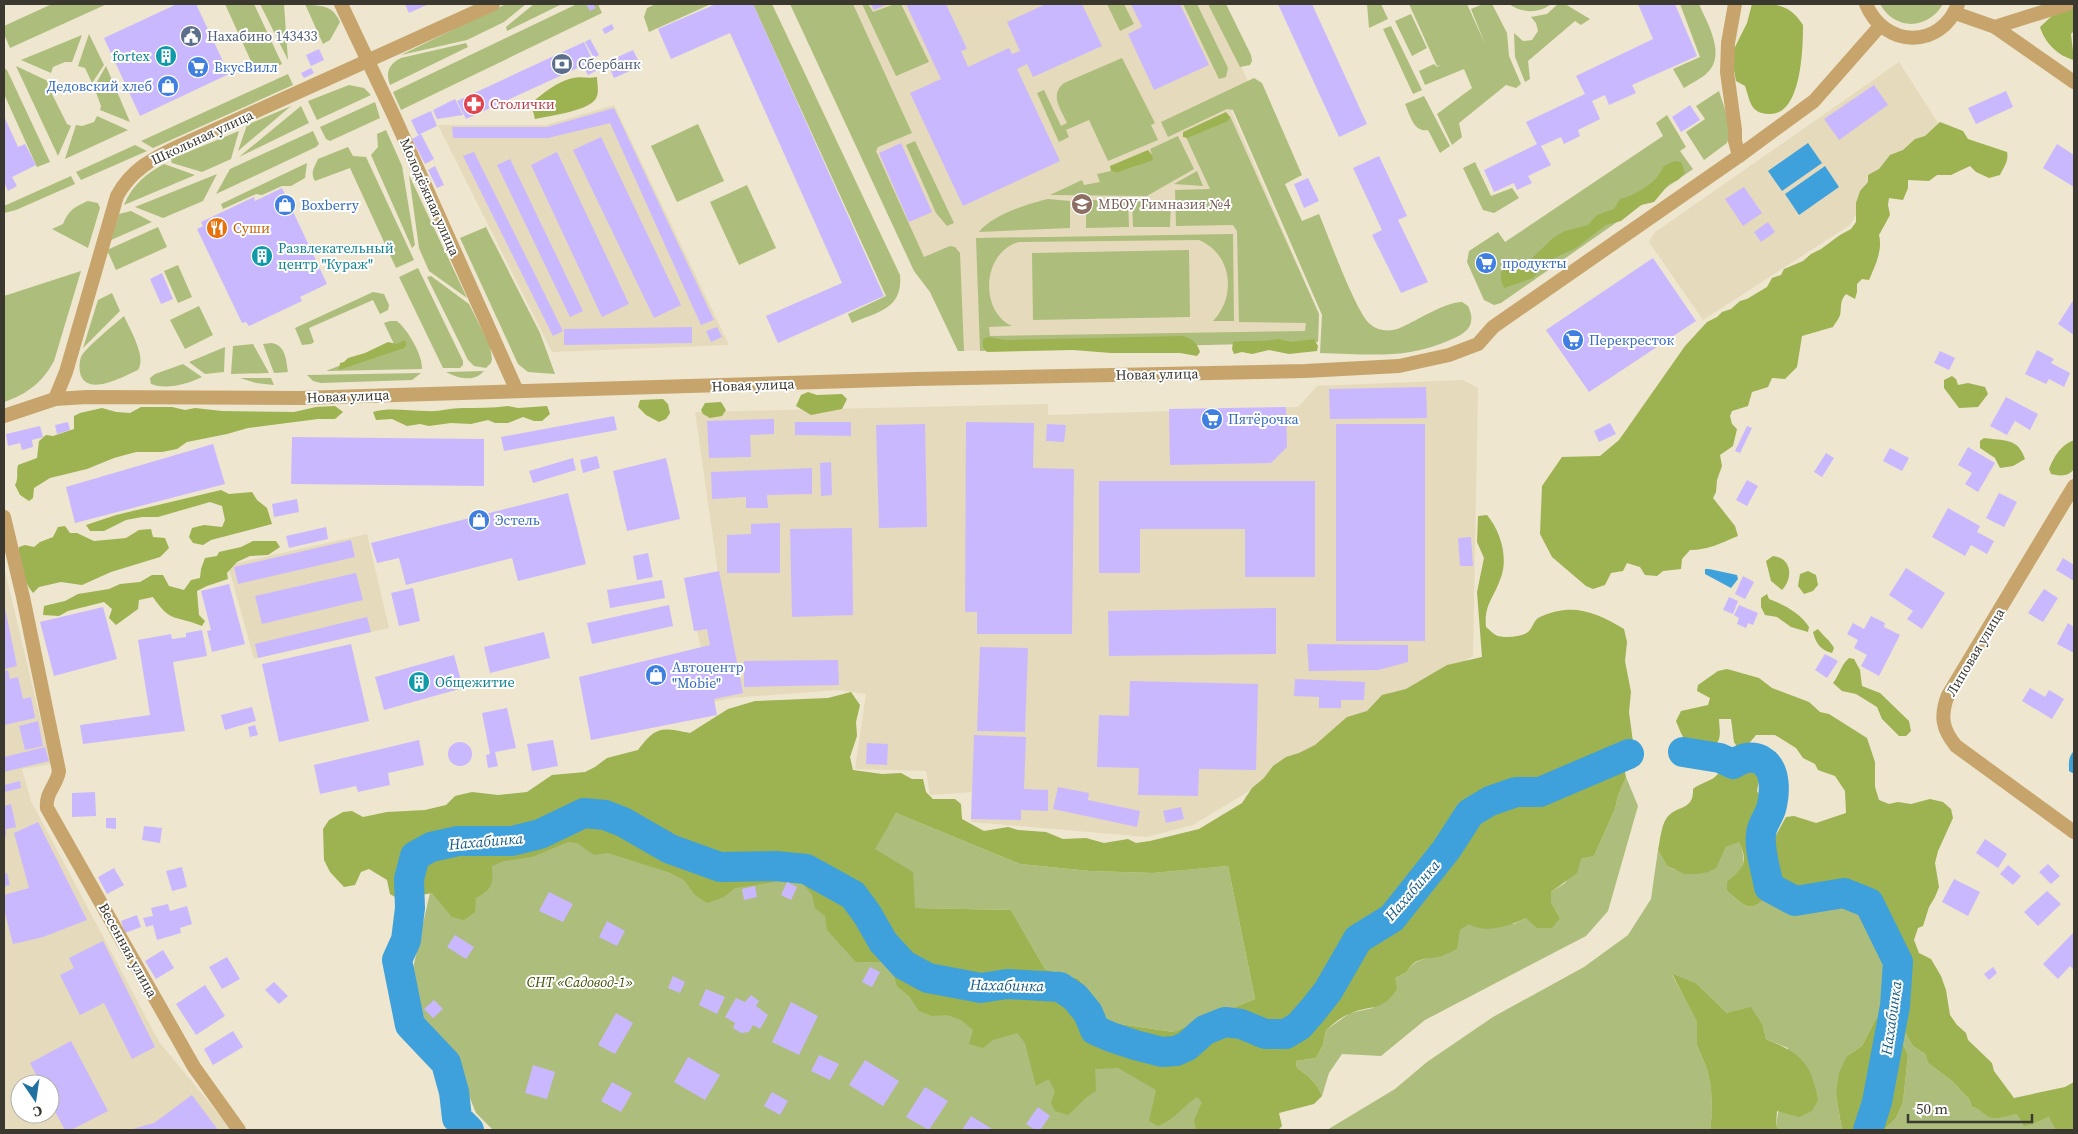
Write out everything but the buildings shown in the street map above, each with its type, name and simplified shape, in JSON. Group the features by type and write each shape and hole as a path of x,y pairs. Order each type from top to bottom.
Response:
{"street":[{"name":"Молодёжная улица","path":"341,4 518,391"},
{"name":"Школьная улица","path":"55,399 66,372 117,196 128,178 137,169 171,149 493,4"},
{"path":"1734,4 1728,43 1727,72 1735,141 1739,156"},
{"path":"1866,4 1871,15 1880,26 1899,36 1920,37 1934,33 1946,24 1956,8 1994,27 2074,82"},
{"path":"1994,27 2068,4"},
{"name":"Новая улица","path":"4,416 55,399 117,396 300,398 916,379 1305,371 1389,366 1449,355 1478,344 1493,327 1739,156 1814,101 1880,26"},
{"name":"Липовая улица","path":"2074,486 1948,695 1942,715 1947,734 1956,746 2074,832"},
{"name":"Весенняя улица","path":"4,517 58,762 58,778 48,793 47,808 194,1067 239,1130"}],"shaded area":[{"name":"МБОУ Гимназия №4","path":"801,4 1211,4 1249,83 1224,94 1319,314 1318,342 958,351"},
{"path":"1899,62 1944,132 1874,184 1850,225 1703,320 1649,242 1654,233"},
{"path":"614,105 729,345 552,352 438,125 546,125"},
{"path":"1463,380 1478,388 1473,656 1193,825 1147,837 971,822 974,792 930,795 926,771 855,769 866,694 837,690 731,698 713,702 686,581 718,573 695,412 1048,404 1048,415 1298,407 1317,386"},
{"path":"367,534 389,628 254,659 228,565"},
{"path":"4,567 51,764 22,769 31,801 159,1042 232,1130 4,1130"}],"green space":[{"path":"52,4 107,4 10,48 4,34 4,26"},
{"path":"225,4 254,4 282,64 262,73 255,70"},
{"path":"260,4 284,4 288,60"},
{"path":"305,4 330,9 340,22 330,40 323,44"},
{"path":"506,4 526,4 504,22 467,40 401,55"},
{"path":"534,4 562,4 507,31 506,27"},
{"path":"577,4 598,4 602,13 401,110 393,92"},
{"path":"656,4 711,4 649,32 644,17 647,8"},
{"path":"753,4 772,4 900,275 900,286 897,295 887,308 852,323 848,314 886,296"},
{"path":"790,4 853,4 912,133 878,147 876,151 924,257 950,246 955,247 960,253 964,351 958,351 930,292 914,271"},
{"path":"862,4 868,4 873,12 895,4 901,4 929,62 896,76"},
{"path":"1107,4 1124,4 1134,24 1120,31"},
{"path":"1183,4 1197,4 1228,68 1226,77 1219,79"},
{"path":"1208,4 1226,4 1251,55 1252,61 1250,65 1240,67"},
{"path":"1367,4 1381,4 1388,19 1369,28"},
{"path":"1409,4 1467,4 1485,44 1471,9 1483,4 1492,4 1507,33 1509,56 1521,84 1516,88 1506,85 1459,123 1462,137 1452,145 1437,114 1472,88 1464,69 1425,85 1419,71 1434,64 1437,67 1440,65 1437,66"},
{"path":"1509,4 1551,4 1535,11 1524,11"},
{"path":"1558,4 1565,4 1590,19 1581,25 1575,21 1528,61 1530,79 1525,82 1515,57 1514,33 1523,41 1532,40 1538,31 1536,23 1531,17 1547,14"},
{"path":"1680,4 1699,4 1714,39 1715,48 1713,66 1702,77 1684,88 1673,69 1700,57"},
{"path":"1752,4 1781,6 1792,12 1803,25 1801,63 1798,78 1794,93 1788,104 1780,112 1769,114 1758,112 1750,101 1745,86 1736,81 1733,65 1734,49 1747,23"},
{"path":"1880,4 1943,4 1937,13 1929,19 1912,24 1894,19 1886,13"},
{"path":"2074,7 2074,31 2071,34 2074,60 2053,48 2045,38 2040,27 2054,14"},
{"path":"1411,14 1427,48 1412,56 1395,21"},
{"path":"1391,26 1422,90 1413,94 1383,29"},
{"path":"89,34 104,65 92,83 85,68 78,66"},
{"path":"82,35 72,62 65,62 53,67 51,73 21,60"},
{"path":"466,43 468,47 390,85 389,69 401,58"},
{"path":"1122,58 1155,123 1151,125 1158,140 1108,161 1089,120 1066,130 1069,137 1059,142 1037,93 1044,90 1061,126 1067,123 1059,107 1057,92 1064,83"},
{"path":"16,66 50,82 48,86 67,124 71,126 58,156"},
{"path":"106,66 130,122 100,110 101,106 94,87"},
{"path":"4,68 7,70 50,162 37,167 4,94"},
{"path":"288,74 293,85 153,148 141,141"},
{"path":"597,77 598,89 594,101 579,109 535,119 531,103 550,88 573,78"},
{"path":"1254,78 1262,83 1302,175 1285,184 1302,221 1319,214 1350,290 1364,317 1374,327 1381,330 1394,330 1440,308 1462,302 1468,306 1471,313 1471,323 1466,331 1456,337 1418,351 1370,355 1320,353 1322,315 1233,110 1227,109 1168,137 1161,122"},
{"path":"349,85 364,88 371,95 317,120 308,101"},
{"path":"1719,91 1729,124 1729,137 1727,143 1704,160 1686,132 1705,119 1696,106"},
{"path":"1424,96 1450,146 1440,153 1428,130 1419,129 1413,122 1405,104"},
{"path":"375,102 380,118 330,141 326,139 320,127"},
{"path":"291,106 238,151 247,125"},
{"path":"301,106 309,123 239,157"},
{"path":"1226,112 1230,117 1228,121 1187,138 1183,137 1183,132"},
{"path":"1667,115 1686,147 1680,151 1693,169 1501,303 1494,305 1484,300 1467,262 1469,251 1498,232 1505,242 1663,136 1656,123"},
{"path":"97,116 128,130 65,159 76,125 82,126 94,122"},
{"path":"1230,116 1319,314 1318,342 980,351 976,238 1233,234 1234,321 1213,321 1221,311 1226,300 1227,276 1224,265 1218,255 1210,246 1199,240 1019,242 1007,248 998,257 992,269 989,282 994,308 1001,318 1012,326 989,327 990,336 1305,331 1306,323 1239,322 1237,231 1233,225 1176,226 1175,190 1210,189 1185,135"},
{"path":"1940,122 1963,131 1968,139 2007,152 2007,158 2000,175 1989,178 1976,172 1970,166 1951,175 1937,175 1929,181 1908,180 1908,188 1903,200 1889,198 1890,215 1879,235 1880,246 1876,264 1869,280 1862,279 1857,284 1855,299 1846,294 1842,302 1841,312 1833,327 1802,336 1797,367 1785,379 1772,378 1768,387 1752,392 1748,406 1732,411 1730,416 1732,424 1737,429 1733,446 1720,455 1722,466 1713,498 1735,526 1738,536 1720,544 1690,550 1682,559 1681,569 1663,571 1657,576 1645,575 1640,567 1627,563 1623,571 1611,573 1605,585 1593,589 1586,586 1552,557 1540,534 1542,486 1562,457 1600,456 1619,440 1685,346 1707,322 1722,312 1731,309 1740,301 1767,287 1772,278 1781,275 1784,269 1803,261 1851,229 1856,222 1856,203 1860,191 1868,182 1868,175 1879,169 1890,155 1903,150 1915,139 1925,136"},
{"path":"698,124 724,181 677,202 651,146"},
{"path":"386,130 402,166 415,245 412,248 371,155 378,147 377,134"},
{"path":"239,131 231,159 202,172 172,163 171,159"},
{"path":"313,131 319,144 316,147 216,194 230,169"},
{"path":"1178,136 1194,169 1147,196 1050,195 1082,180 1084,185 1100,182 1097,174 1111,171 1117,173 1137,166 1152,155 1150,149"},
{"path":"915,141 954,223 947,226 936,213 906,145"},
{"path":"135,145 147,151 81,180 76,172"},
{"path":"348,147 353,156 366,157 414,260 396,268 350,168 315,181 313,173 318,159"},
{"path":"1148,150 1153,160 1117,173 1111,171 1110,166"},
{"path":"1674,161 1681,162 1685,173 1678,180 1669,184 1654,202 1641,205 1621,221 1606,225 1576,248 1548,261 1533,278 1504,288 1501,272 1509,266 1525,265 1553,238 1565,231 1588,225 1597,215 1614,209 1620,199 1633,195 1645,188 1656,178 1663,167"},
{"path":"1475,162 1491,196 1512,188 1519,198 1494,213 1483,210 1463,168"},
{"path":"307,163 305,178 291,186 282,186 262,195 256,194 223,209 221,204"},
{"path":"164,164 195,175 124,205 140,181"},
{"path":"1197,171 1203,186 1174,184"},
{"path":"217,174 203,201 163,218 135,207"},
{"path":"409,175 467,298 429,271 419,248"},
{"path":"71,176 75,184 16,210 4,213 4,206"},
{"path":"747,185 776,248 739,265 710,202"},
{"path":"1048,199 1070,201 1070,228 979,232 992,220 1001,215"},
{"path":"1086,200 1128,200 1129,227 1086,228"},
{"path":"1171,200 1170,227 1133,227 1132,201"},
{"path":"88,201 98,203 100,208 88,248 52,229 63,224 67,215 72,210"},
{"path":"131,211 152,222 111,240 119,214"},
{"path":"158,227 167,247 116,270 107,250"},
{"path":"486,227 540,333 555,374 528,372 518,364 460,238"},
{"path":"1189,250 1190,317 1033,320 1032,253"},
{"path":"178,265 192,297 178,303 164,271"},
{"path":"418,268 463,361 463,365 460,368 443,368 399,277"},
{"path":"81,271 54,361 44,376 33,387 4,402 4,296"},
{"path":"431,276 469,304 490,346 492,359 486,368 474,366 468,360 427,277"},
{"path":"373,292 384,294 389,305 388,310 380,314 373,300 309,328 314,342 302,345 295,328"},
{"path":"112,293 120,311 83,348 98,300"},
{"path":"199,306 213,335 185,349 170,320"},
{"path":"124,316 139,351 140,365 138,370 108,383 92,384 85,382 80,372 81,357 94,342"},
{"path":"397,321 410,336 420,357 422,369 326,371 394,344 384,323"},
{"path":"1183,336 1196,343 1200,352 1197,356 1180,353 1111,353 1073,350 987,352 983,347 983,339 988,337 1005,340"},
{"path":"1278,339 1291,342 1314,339 1318,346 1317,351 1289,354 1269,350 1252,354 1242,352 1234,354 1232,349 1233,342"},
{"path":"405,340 406,345 404,348 339,370 340,363 348,358 365,353 388,342 397,344"},
{"path":"272,343 283,350 288,372 274,373 263,344"},
{"path":"253,344 269,373 231,374 233,346"},
{"path":"225,347 224,372 205,374 189,362"},
{"path":"183,364 202,377 177,385 157,386 151,384 150,378 155,374"},
{"path":"484,371 480,375 470,378 455,376 446,372"},
{"path":"421,373 412,380 321,383 313,381 307,375"},
{"path":"1952,376 1956,379 1958,385 1968,383 1985,387 1988,394 1978,407 1959,408 1944,388 1944,380"},
{"path":"240,378 271,378 274,385 256,383"},
{"path":"808,392 817,395 842,394 847,399 842,409 811,415 796,406 801,395"},
{"path":"663,399 668,404 670,413 666,419 659,422 646,415 638,407 640,400"},
{"path":"721,402 726,410 722,416 710,418 703,414 701,410 705,403"},
{"path":"335,406 343,412 335,419 318,419 248,428 187,442 177,449 162,452 136,452 114,458 87,469 50,478 34,488 33,498 29,501 20,495 15,485 18,465 37,458 39,441 46,435 53,436 74,429 74,416 80,413 102,408 130,413 141,407 172,407 185,410 195,408 222,411 294,412 316,407"},
{"path":"508,406 518,408 547,406 550,414 542,421 534,421 523,417 508,423 495,423 488,420 471,424 451,423 407,426 392,419 376,420 373,412 393,409 431,411"},
{"path":"1984,438 2014,443 2025,459 2013,466 2000,468 1995,458 1980,448 1980,441"},
{"path":"2074,440 2074,469 2064,475 2051,474 2049,469 2056,455 2065,445"},
{"path":"221,490 229,494 252,492 257,500 267,508 272,524 211,540 203,545 193,543 189,537 192,528 204,525 222,527 225,520 222,506 210,502 158,517 126,520 104,531 90,531 86,525 116,515"},
{"path":"1487,515 1492,522 1500,538 1504,555 1503,572 1486,613 1486,627 1494,634 1505,637 1522,635 1528,632 1540,617 1563,610 1584,611 1594,614 1624,629 1627,642 1625,661 1631,692 1629,712 1633,742 1622,758 1626,777 1615,809 1594,856 1581,859 1577,873 1551,892 1551,902 1560,918 1552,928 1537,928 1526,918 1513,924 1490,929 1475,927 1469,924 1460,930 1457,949 1442,956 1414,963 1407,972 1395,978 1397,989 1386,1002 1346,1015 1326,1030 1323,1045 1316,1058 1296,1061 1297,1068 1312,1080 1322,1096 1314,1104 1279,1113 1282,1126 1278,1130 1196,1130 1194,1120 1202,1102 1197,1097 1169,1120 1158,1126 1149,1121 1156,1090 1118,1068 1095,1069 1096,1091 1068,1115 1055,1111 1051,1103 1055,1092 1049,1079 1036,1086 1025,1043 1017,1033 993,1040 983,1048 969,1044 973,1030 961,1020 947,1015 932,1016 919,1011 909,996 897,986 893,972 881,962 856,962 827,930 825,916 815,908 812,895 797,876 769,883 735,888 724,897 707,903 695,895 684,880 671,873 608,853 594,855 577,843 568,842 532,857 504,861 492,866 491,885 476,898 475,912 464,920 452,917 432,893 421,895 413,904 405,903 390,894 387,880 369,869 361,872 355,885 344,887 330,872 324,860 323,829 329,820 343,812 352,811 363,817 387,812 425,810 446,805 455,796 472,792 498,795 527,792 552,775 585,772 607,758 638,750 650,736 660,730 666,729 690,733 728,709 755,701 828,698 851,692 860,705 856,722 857,736 850,757 853,770 882,774 901,773 912,779 923,779 926,792 933,799 955,799 961,804 962,819 984,831 1008,827 1018,830 1046,832 1063,839 1086,838 1104,843 1128,839 1136,843 1199,829 1242,803 1252,788 1264,778 1273,766 1286,757 1315,745 1347,717 1367,711 1382,695 1406,689 1447,665 1482,657 1477,592 1484,558 1477,542 1478,516","holes":["896,813 1020,864 1090,871 1153,873 1228,866 1255,999 1173,1032 1107,1022 1079,979 1045,969 1011,910 915,908 913,872 875,849"]},
{"path":"65,526 70,533 77,533 94,541 126,538 139,530 151,529 153,537 165,538 169,548 160,557 111,572 82,585 61,582 39,587 33,593 26,583 22,571 19,547 25,545 34,547 40,542 53,537 58,527"},
{"path":"253,541 276,541 280,547 268,555 250,556 237,562 227,573 228,579 197,591 199,615 205,621 202,626 170,615 159,606 153,597 139,600 138,609 116,625 109,618 112,609 104,602 68,611 59,616 43,615 44,606 65,601 78,594 109,589 120,584 140,582 152,575 163,575 169,586 184,590 191,580 200,578 205,558 217,556 219,552 241,547"},
{"path":"1773,556 1784,560 1789,569 1786,585 1782,590 1771,581 1766,561"},
{"path":"1808,571 1816,575 1818,585 1813,591 1804,594 1798,586 1800,574"},
{"path":"1767,594 1769,599 1797,614 1809,627 1808,632 1791,627 1777,617 1765,615 1761,607 1761,598"},
{"path":"1818,629 1834,648 1832,653 1817,643 1813,632"},
{"path":"1849,658 1854,659 1860,670 1862,686 1880,693 1909,721 1911,731 1906,736 1899,736 1882,719 1877,707 1856,694 1842,691 1833,683"},
{"path":"1727,669 1759,678 1772,688 1809,702 1820,712 1829,714 1867,738 1875,762 1875,787 1879,800 1889,804 1898,802 1911,804 1930,799 1943,802 1951,809 1953,818 1938,851 1935,863 1939,887 1929,907 1923,926 1918,928 1914,940 1919,953 1931,959 1941,976 1946,990 1950,1015 1966,1033 1968,1040 1992,1063 1994,1071 2014,1098 2065,1087 2074,1082 2074,1130 2056,1130 2049,1117 2024,1126 2017,1114 1999,1118 1989,1117 1972,1107 1969,1099 1952,1081 1928,1063 1925,1054 1913,1046 1903,1029 1901,1019 1891,1012 1895,989 1891,975 1892,961 1887,949 1866,928 1862,912 1851,891 1841,890 1833,886 1820,901 1803,912 1797,907 1785,907 1775,893 1769,893 1758,904 1748,906 1727,891 1727,882 1743,865 1744,855 1739,842 1726,847 1716,868 1708,872 1685,874 1667,866 1658,850 1664,822 1670,814 1688,805 1693,796 1693,789 1717,775 1727,754 1737,752 1756,767 1759,780 1757,791 1762,800 1763,818 1758,826 1764,848 1775,837 1786,817 1794,816 1816,823 1846,813 1845,791 1835,776 1818,770 1815,764 1803,758 1796,748 1775,735 1756,735 1746,747 1738,748 1734,742 1731,719 1719,719 1720,736 1717,744 1704,750 1690,747 1676,721 1681,711 1708,705 1710,698 1697,691 1698,685 1718,671"},
{"path":"1626,777 1638,806 1608,911 1586,936 1425,1020 1381,1056 1342,1054 1329,1073 1322,1096 1312,1080 1297,1068 1296,1061 1316,1058 1323,1045 1326,1030 1350,1013 1373,1008 1395,978 1407,972 1413,964 1421,960 1441,956 1460,930 1469,923 1514,924 1526,918 1560,918 1551,902 1551,892 1565,883 1581,859 1594,856 1615,809"},
{"path":"896,813 1020,864 1090,871 1153,873 1228,866 1255,999 1173,1032 1107,1022 1079,979 1045,969 1011,910 915,908 874,849"},
{"name":"СНТ «Садовод-1»","path":"583,828 764,876 807,882 1009,1000 1267,1130 493,1130 476,1113 456,1064 404,1008 434,875"},
{"path":"1739,841 1743,856 1742,868 1727,891 1748,906 1758,904 1769,893 1775,893 1778,903 1787,909 1797,907 1803,912 1820,901 1833,885 1841,890 1851,891 1862,912 1866,928 1887,949 1892,961 1891,975 1895,989 1892,1001 1902,1019 1903,1029 1913,1046 1925,1054 1928,1063 1952,1081 1969,1099 1972,1107 1981,1109 1987,1116 2018,1114 2021,1121 2033,1124 2049,1117 2067,1130 1884,1130 1896,1118 1903,1102 1908,1055 1897,1031 1875,1020 1862,1046 1847,1056 1836,1095 1842,1130 1781,1130 1776,1126 1788,1048 1766,1039 1763,1026 1727,1013 1696,983 1672,975 1698,1021 1697,1045 1707,1069 1711,1088 1712,1113 1710,1130 1327,1130 1395,1089 1427,1062 1493,1017 1584,967 1628,935 1651,899 1658,850 1667,866 1675,870 1715,868 1726,847"},
{"path":"1672,974 1696,983 1727,1013 1751,1007 1763,1026 1766,1039 1796,1055 1808,1068 1818,1100 1812,1111 1799,1117 1777,1111 1776,1126 1781,1130 1710,1130 1712,1113 1711,1088 1707,1069 1697,1045 1697,1021"},
{"path":"1882,1019 1897,1031 1908,1055 1903,1102 1896,1118 1884,1130 1842,1130 1836,1095 1839,1073 1847,1056 1862,1046 1875,1020"}],"water":[{"path":"1808,143 1822,163 1782,191 1768,171"},
{"path":"1825,166 1839,187 1799,215 1785,194"},
{"path":"1705,569 1737,575 1738,579 1731,588 1705,574"},
{"path":"2074,751 2074,774 2069,771 2069,765"}],"waterway":[{"name":"Нахабинка","path":"1683,752 1720,758 1733,764 1750,757 1757,758 1766,764 1770,769 1774,789 1771,809 1762,830 1761,840 1769,887 1795,901 1844,893 1869,903 1898,962 1895,1006 1877,1102 1868,1130"},
{"name":"Нахабинка","path":"469,1130 457,1118 454,1092 446,1063 410,1025 397,960 406,940 410,908 409,879 415,856 431,847 458,841 512,841 540,834 584,813 605,815 623,822 670,849 720,867 775,866 806,869 853,895 867,914 883,942 904,965 928,978 981,988 1007,984 1060,987 1075,997 1088,1013 1095,1030 1135,1045 1162,1052 1176,1051 1187,1046 1205,1030 1225,1022 1241,1024 1265,1034 1286,1034 1299,1026 1328,991 1358,939 1392,918 1446,850 1470,813 1490,801 1516,792 1540,792 1629,754"}],"place":[{"name":"Нахабино 143433","path":"191,36"},
{"name":"fortex","path":"166,56"},
{"name":"Сбербанк","path":"562,64"},
{"name":"ВкусВилл","path":"198,67"},
{"name":"Дедовский хлеб","path":"168,86"},
{"name":"Столички","path":"474,104"},
{"name":"МБОУ Гимназия №4","path":"1082,204"},
{"name":"Boxberry","path":"285,205"},
{"name":"Суши","path":"217,228"},
{"name":"Развлекательный центр \"Кураж\"","path":"262,256"},
{"name":"продукты","path":"1486,263"},
{"name":"Перекресток","path":"1573,340"},
{"name":"Пятёрочка","path":"1212,419"},
{"name":"Эстель","path":"479,520"},
{"name":"Автоцентр \"Mobie\"","path":"656,675"},
{"name":"Общежитие","path":"419,682"}]}
